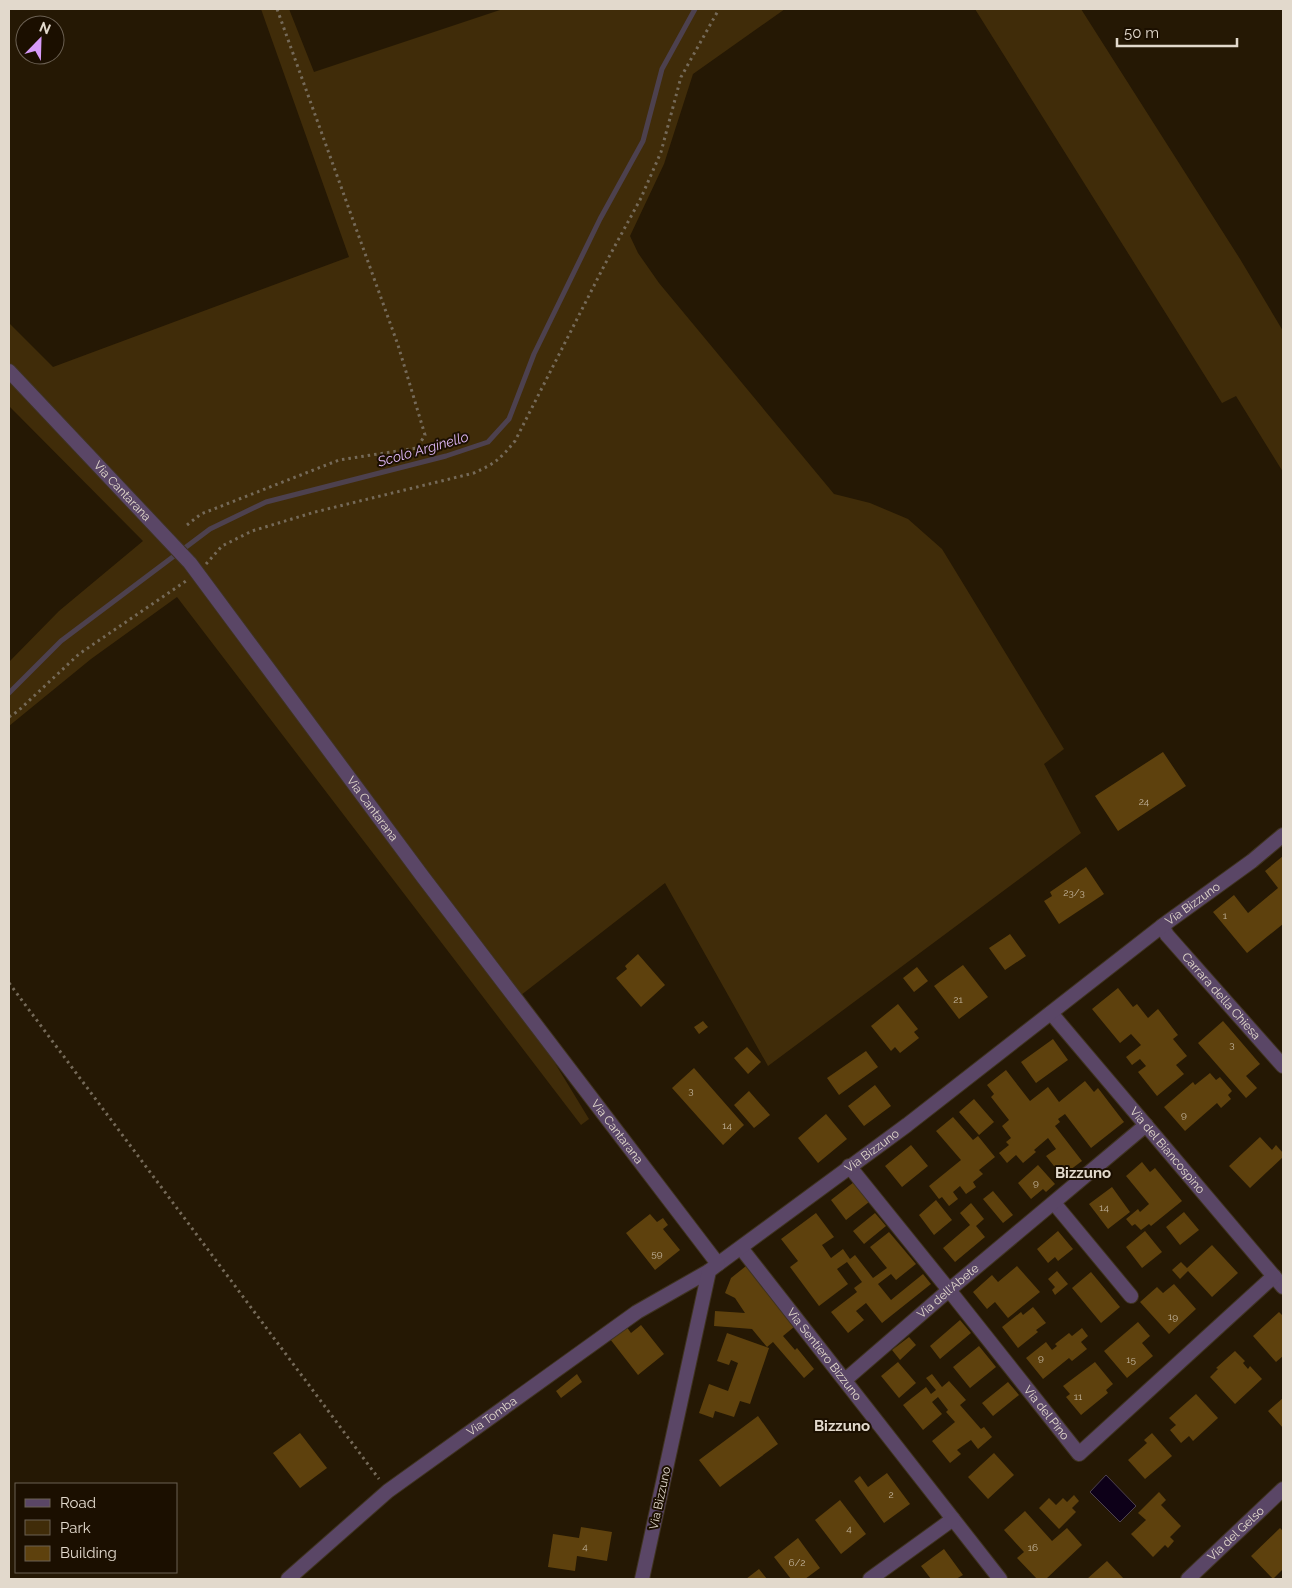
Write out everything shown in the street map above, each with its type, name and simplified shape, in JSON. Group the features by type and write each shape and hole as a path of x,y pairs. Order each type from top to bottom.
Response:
{"street":[{"name":"Via Cantarana","path":"9,371 186,557 714,1267"},
{"name":"Via Bizzuno","path":"642,1579 714,1267 907,1125 1162,926 1252,861 1283,835"},
{"name":"Carrara della Chiesa","path":"1162,926 1167,935 1283,1066"},
{"name":"Via del Biancospino","path":"1051,1013 1279,1282"},
{"name":"Via dell'Abete","path":"845,1380 1146,1125"},
{"name":"Via del Pino","path":"849,1166 1080,1454 1279,1282"},
{"path":"1054,1202 1131,1296"},
{"name":"Via Sentiero Bizzuno","path":"741,1248 1000,1579"},
{"name":"Via Tomba","path":"288,1579 388,1491 637,1312 714,1267"},
{"name":"Via del Gelso","path":"1188,1579 1283,1489"},
{"path":"870,1579 953,1519"}],"path":[{"path":"187,525 201,514 339,460 417,448 425,435 398,345 277,9"},
{"path":"9,717 18,711 79,654 198,573 222,546 252,531 315,512 474,473 493,464 504,454 515,441 604,266 641,198 661,152 681,77 719,9"},
{"path":"9,983 388,1491"}],"green space":[{"path":"261,9 289,9 314,72 503,9 785,9 693,74 664,164 630,236 638,253 659,283 834,494 870,503 908,519 942,549 1064,749 1044,764 1081,833 768,1066 665,883 516,999 589,1119 581,1125 177,597 91,659 9,726 9,662 59,611 143,541 9,406 9,323 53,367 349,257"},
{"path":"975,9 1081,9 1240,259 1283,331 1283,472 1236,396 1222,403"}],"shaded area":[{"path":"1106,1475 1136,1506 1120,1522 1090,1492"}],"building":[{"path":"1163,752 1186,786 1118,831 1095,796"},
{"path":"1283,856 1283,924 1247,953 1213,912 1234,895 1248,913 1278,888 1265,871"},
{"path":"1086,867 1104,894 1059,924 1044,901 1052,896 1050,892"},
{"path":"1010,934 1026,956 1005,970 989,948"},
{"path":"638,954 665,985 641,1007 616,978 627,969 625,966"},
{"path":"963,965 988,997 959,1019 934,986"},
{"path":"917,967 928,981 914,992 903,978"},
{"path":"1118,988 1133,1007 1137,1004 1148,1018 1158,1009 1178,1035 1173,1039 1187,1056 1176,1065 1184,1074 1157,1096 1138,1072 1146,1066 1140,1059 1132,1065 1126,1057 1141,1045 1131,1034 1120,1043 1092,1009"},
{"path":"898,1004 918,1029 914,1032 919,1038 900,1053 895,1047 891,1051 871,1026"},
{"path":"703,1021 708,1027 699,1034 694,1027"},
{"path":"1223,1021 1260,1064 1246,1076 1257,1088 1246,1098 1198,1043"},
{"path":"1053,1039 1068,1060 1036,1083 1021,1062"},
{"path":"747,1047 761,1062 748,1074 734,1058"},
{"path":"866,1051 878,1067 839,1095 827,1078"},
{"path":"694,1068 744,1125 723,1145 672,1088"},
{"path":"1006,1070 1030,1101 1048,1087 1059,1102 1085,1081 1094,1092 1098,1088 1124,1122 1091,1148 1065,1114 1058,1119 1060,1122 1055,1126 1082,1161 1062,1176 1046,1156 1056,1149 1048,1138 1023,1163 1016,1155 1007,1163 999,1153 1009,1145 1006,1142 1011,1138 1002,1126 1009,1120 991,1097 994,1094 987,1085"},
{"path":"1210,1073 1216,1080 1220,1077 1232,1091 1228,1095 1231,1099 1221,1108 1217,1103 1185,1131 1164,1107 1193,1082 1195,1085"},
{"path":"875,1085 891,1106 864,1126 848,1106"},
{"path":"749,1091 770,1115 754,1128 734,1105"},
{"path":"974,1099 994,1122 979,1135 959,1112"},
{"path":"826,1114 847,1139 818,1163 798,1138"},
{"path":"953,1117 973,1140 978,1136 995,1157 979,1170 983,1174 973,1182 976,1187 966,1194 960,1186 953,1192 958,1199 949,1206 942,1197 939,1199 929,1186 961,1160 936,1131"},
{"path":"1260,1137 1272,1150 1276,1145 1283,1153 1283,1157 1250,1188 1229,1166"},
{"path":"911,1145 928,1166 902,1187 885,1166"},
{"path":"1142,1162 1150,1172 1155,1168 1182,1201 1151,1226 1149,1224 1141,1230 1135,1224 1132,1226 1126,1219 1138,1209 1140,1212 1149,1204 1126,1176"},
{"path":"1038,1165 1055,1184 1046,1192 1043,1189 1031,1199 1018,1183"},
{"path":"854,1182 869,1202 846,1220 831,1200"},
{"path":"1112,1187 1130,1212 1108,1229 1089,1204"},
{"path":"993,1191 1013,1215 1003,1223 983,1199"},
{"path":"936,1200 952,1220 934,1235 919,1215"},
{"path":"971,1203 984,1219 976,1226 985,1237 955,1262 943,1248 970,1225 960,1213"},
{"path":"1184,1212 1199,1230 1180,1245 1166,1227"},
{"path":"816,1213 834,1237 822,1245 831,1258 843,1249 850,1259 855,1255 873,1278 887,1268 870,1247 889,1232 916,1264 896,1280 891,1274 878,1284 891,1300 923,1274 931,1284 882,1323 866,1303 856,1311 864,1320 848,1333 831,1312 857,1292 854,1288 862,1282 847,1262 837,1269 848,1284 819,1306 790,1267 798,1261 781,1239"},
{"path":"875,1213 886,1226 864,1244 853,1231"},
{"path":"650,1214 657,1222 663,1218 668,1225 663,1229 680,1250 655,1270 626,1233"},
{"path":"1058,1231 1073,1249 1058,1261 1055,1257 1048,1263 1037,1249"},
{"path":"1145,1231 1162,1252 1142,1268 1126,1247"},
{"path":"1212,1245 1238,1273 1212,1297 1188,1271 1180,1279 1172,1270 1181,1262 1187,1268"},
{"path":"746,1266 794,1327 783,1336 795,1350 797,1348 814,1369 804,1378 773,1342 767,1347 752,1329 714,1326 715,1311 745,1313 735,1298 725,1293 731,1278"},
{"path":"1017,1266 1040,1292 1008,1318 995,1302 987,1309 973,1292 992,1275 998,1282"},
{"path":"1057,1271 1068,1284 1055,1295 1052,1290 1055,1287 1048,1279"},
{"path":"1091,1272 1120,1307 1101,1323 1072,1288"},
{"path":"1174,1284 1196,1309 1169,1334 1140,1302 1157,1287 1163,1293"},
{"path":"1033,1307 1046,1323 1018,1348 1002,1327 1021,1312 1023,1315"},
{"path":"1279,1312 1283,1316 1283,1356 1276,1362 1253,1336"},
{"path":"960,1320 971,1333 940,1359 930,1346"},
{"path":"1138,1322 1150,1336 1142,1343 1153,1356 1127,1378 1104,1351"},
{"path":"641,1325 664,1354 638,1375 610,1339 626,1326 631,1333"},
{"path":"1082,1328 1088,1336 1081,1342 1087,1349 1072,1361 1069,1358 1043,1379 1026,1358 1046,1342 1052,1350 1057,1346 1055,1344 1069,1333 1072,1336"},
{"path":"727,1333 769,1348 750,1404 740,1401 734,1417 715,1411 713,1418 699,1413 709,1384 728,1391 738,1363 731,1360 729,1365 717,1361"},
{"path":"909,1337 916,1345 900,1360 892,1350"},
{"path":"979,1346 996,1367 970,1388 953,1367"},
{"path":"1235,1351 1245,1361 1243,1363 1248,1369 1250,1366 1262,1379 1235,1404 1210,1377 1218,1369 1216,1368"},
{"path":"898,1362 916,1383 899,1398 881,1376"},
{"path":"1095,1362 1113,1384 1106,1390 1108,1393 1081,1415 1066,1397 1070,1394 1063,1386"},
{"path":"577,1374 582,1382 561,1398 556,1391"},
{"path":"932,1374 942,1387 949,1381 966,1400 960,1405 981,1429 984,1427 992,1437 978,1449 971,1440 957,1450 961,1454 950,1463 932,1441 955,1422 946,1412 948,1410 938,1397 932,1402 942,1414 923,1430 903,1405 926,1387 931,1394 936,1390 926,1378"},
{"path":"1008,1382 1019,1395 993,1416 982,1403"},
{"path":"1196,1394 1218,1418 1193,1441 1189,1436 1181,1443 1170,1430 1176,1425 1169,1418"},
{"path":"1283,1398 1283,1428 1268,1411"},
{"path":"758,1416 778,1444 720,1487 699,1460"},
{"path":"300,1433 327,1468 300,1488 273,1453"},
{"path":"1152,1433 1172,1456 1145,1479 1128,1460 1147,1443 1144,1440"},
{"path":"994,1453 1014,1475 988,1499 968,1477"},
{"path":"887,1473 910,1504 884,1523 854,1481 860,1476 868,1487"},
{"path":"1159,1492 1166,1500 1161,1505 1181,1526 1170,1537 1174,1541 1168,1548 1165,1545 1153,1557 1131,1534 1146,1520 1138,1513"},
{"path":"1074,1495 1079,1501 1072,1508 1076,1512 1059,1529 1039,1508 1049,1498 1056,1505 1063,1498 1067,1502"},
{"path":"840,1500 866,1534 841,1554 815,1520"},
{"path":"1025,1511 1052,1541 1067,1528 1082,1545 1046,1579 1037,1579 1017,1558 1024,1552 1004,1530"},
{"path":"581,1527 612,1532 607,1561 577,1556 575,1571 548,1567 553,1534 579,1538"},
{"path":"1280,1528 1283,1531 1283,1569 1273,1579 1251,1556"},
{"path":"798,1538 820,1568 805,1579 791,1579 774,1557"},
{"path":"944,1549 963,1575 956,1579 931,1579 921,1566"},
{"path":"1107,1561 1124,1579 1087,1579"},
{"path":"759,1569 767,1579 746,1579"}],"waterway":[{"name":"Scolo Arginello","path":"9,693 61,641 210,529 266,502 446,456 488,442 509,419 534,354 600,219 643,141 662,69 695,9"}],"district":[{"name":"Bizzuno","path":"1083,1173"},
{"name":"Bizzuno","path":"842,1426"}]}
